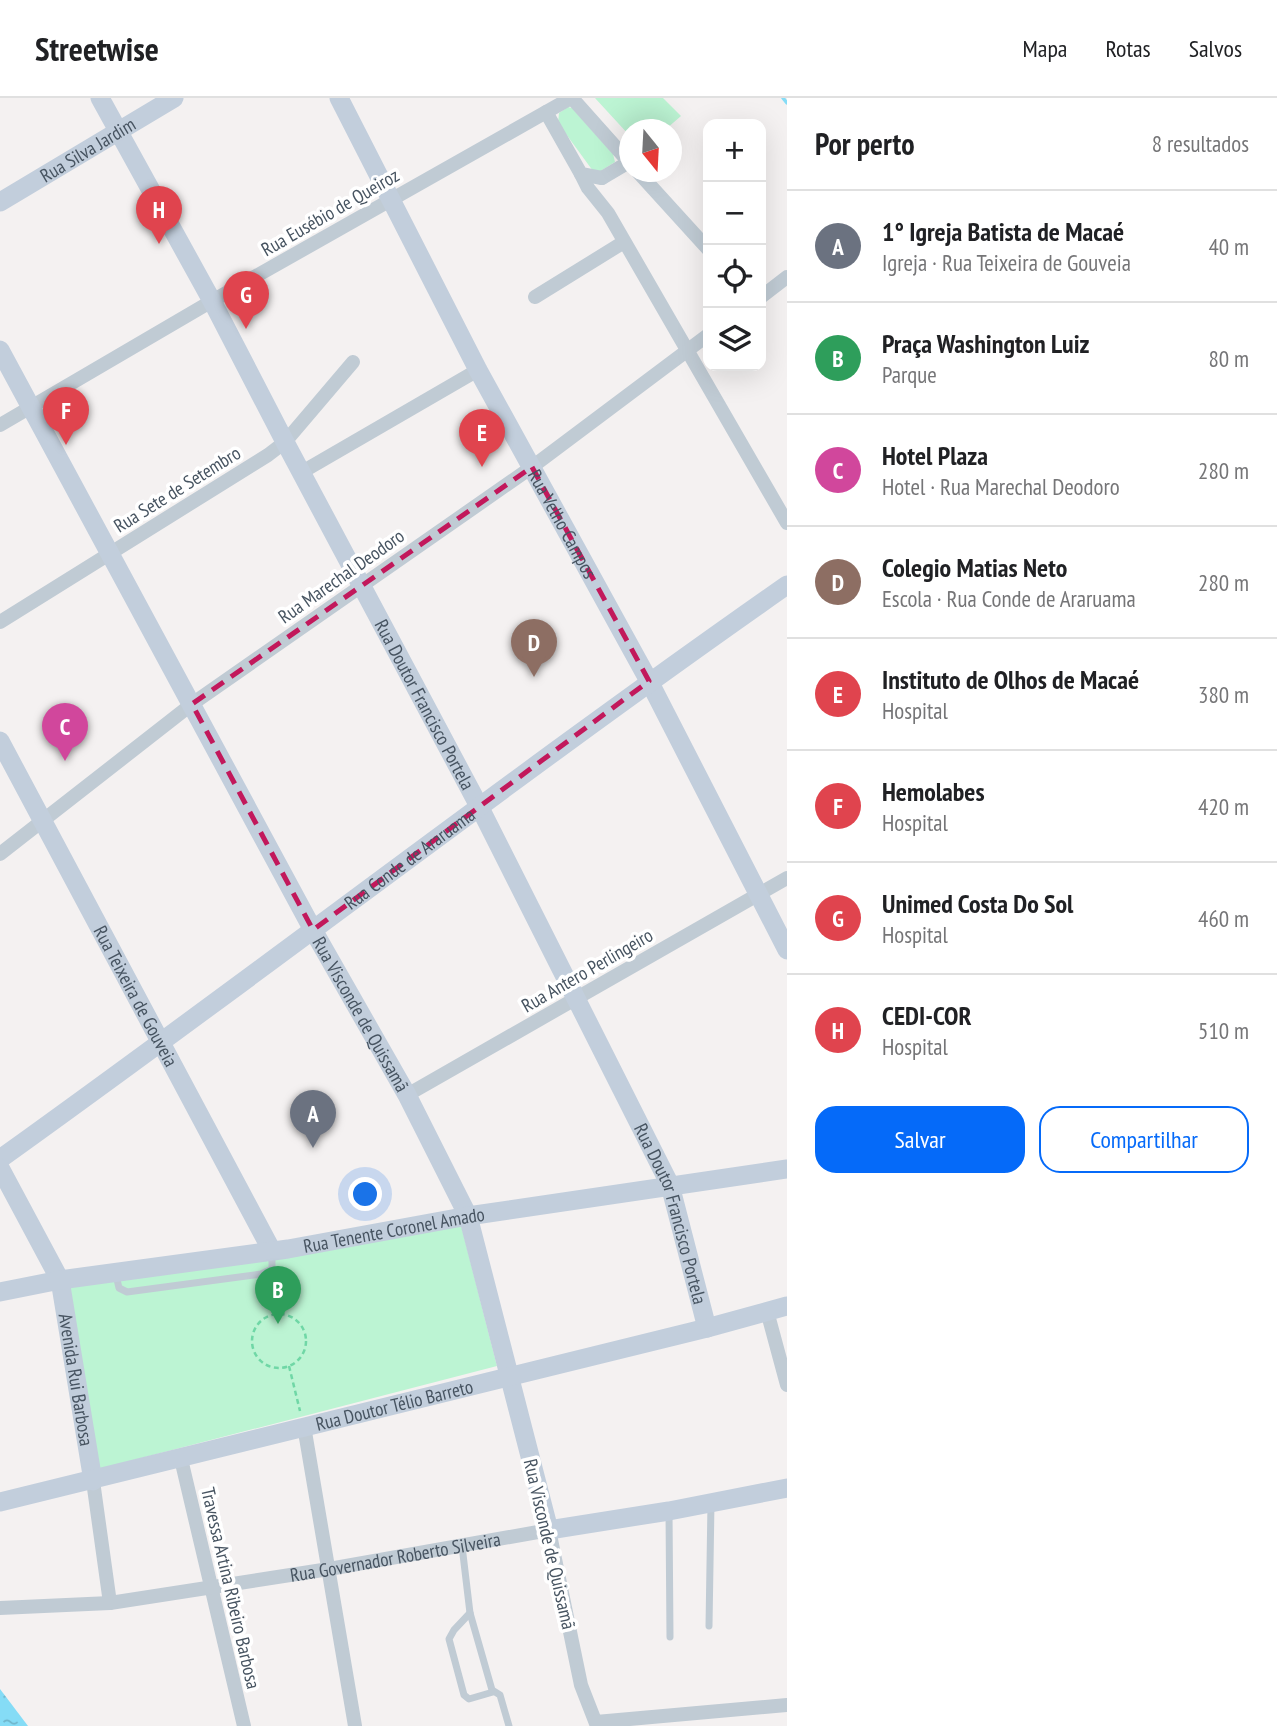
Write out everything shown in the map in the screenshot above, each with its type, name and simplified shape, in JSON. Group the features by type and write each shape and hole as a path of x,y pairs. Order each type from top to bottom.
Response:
{"street":[{"name":"Rua Doutor Francisco Portela","path":"100,98 212,300 480,808 670,1185 707,1328"},
{"name":"Rua Silva Jardim","path":"0,202 174,98"},
{"name":"Rua Velho Campos","path":"339,98 478,370 649,681 787,950"},
{"name":"Rua Eusébio de Queiroz","path":"0,425 212,300 572,98"},
{"path":"572,98 619,151"},
{"path":"546,111 588,188 608,214 787,523"},
{"path":"581,174 603,178 619,168"},
{"path":"603,178 608,214"},
{"path":"647,182 704,245"},
{"path":"535,296 624,242"},
{"path":"766,293 787,277"},
{"name":"Rua Marechal Deodoro","path":"0,854 192,704 532,467 703,339"},
{"name":"Rua Visconde de Quissamã","path":"0,350 313,930 407,1095 468,1216 549,1530 581,1685 596,1724"},
{"name":"Rua Sete de Setembro","path":"0,622 268,455 285,442 353,362"},
{"path":"302,472 478,370"},
{"name":"Rua Conde de Araruama","path":"0,1159 162,1043 649,681 787,585"},
{"name":"Rua Teixeira de Gouveia","path":"0,741 272,1251"},
{"name":"Rua Antero Perlingeiro","path":"407,1095 787,878"},
{"name":"Avenida Rui Barbosa","path":"0,1168 60,1280 110,1603"},
{"name":"Rua Tenente Coronel Amado","path":"0,1292 60,1280 272,1251 468,1216 787,1169"},
{"name":"Rua Doutor Télio Barreto","path":"0,1502 787,1306"},
{"path":"768,1311 787,1385"},
{"path":"304,1426 355,1726"},
{"name":"Travessa Artina Ribeiro Barbosa","path":"181,1459 244,1726"},
{"name":"Rua Governador Roberto Silveira","path":"0,1608 110,1603 329,1569 787,1488"},
{"path":"596,1724 787,1705"}],"lane":[{"path":"709,1626 711,1502"},
{"path":"669,1511 670,1637"},
{"path":"461,1545 470,1614 493,1692"},
{"path":"470,1614 449,1639 464,1695 469,1699 493,1692 500,1695 509,1726"}],"path":[{"path":"287,1316 298,1322 305,1332 305,1351 296,1363 289,1366 266,1365 256,1354 253,1347 254,1332 267,1318 287,1316"},
{"path":"289,1366 304,1426"}],"highlighted area":[{"path":"532,467 649,681 313,930 192,704"}],"green space":[{"path":"595,98 663,98 681,116 678,119 619,119 619,124"},
{"path":"568,107 572,108 613,154 615,162 599,172 593,171 558,123 559,113"},
{"path":"461,1225 497,1366 99,1469 62,1283"}],"water":[{"path":"0,1689 28,1726 0,1726"}],"waterway":[{"path":"783,98 787,103"}],"place":[{"name":"CEDI-COR","path":"159,244"},
{"name":"Unimed Costa Do Sol","path":"246,329"},
{"name":"Hemolabes","path":"66,445"},
{"name":"Instituto de Olhos de Macaé","path":"482,467"},
{"name":"Colegio Matias Neto","path":"534,677"},
{"name":"Hotel Plaza","path":"65,761"},
{"name":"1° Igreja Batista de Macaé","path":"313,1148"},
{"name":"Praça Washington Luiz","path":"278,1324"}]}
